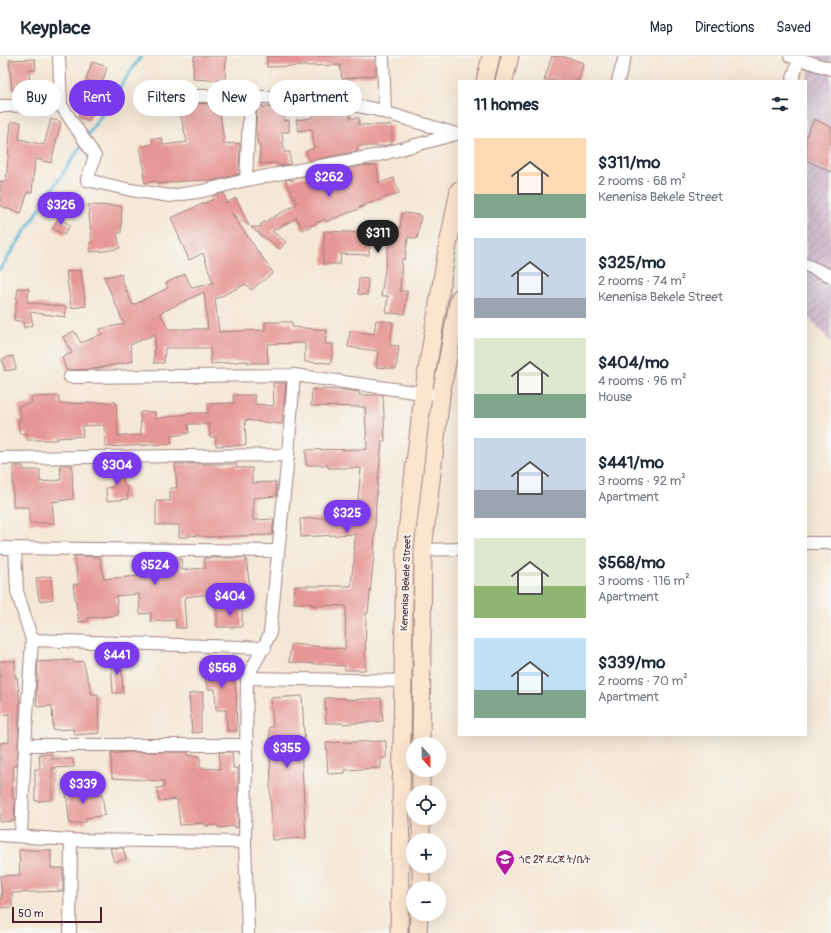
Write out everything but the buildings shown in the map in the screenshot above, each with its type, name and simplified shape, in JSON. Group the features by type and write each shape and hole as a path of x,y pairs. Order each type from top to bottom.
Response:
{"main road":[{"path":"485,80 491,56"},
{"path":"504,80 510,56"},
{"name":"Kenenisa Bekele Street","path":"399,933 405,549 423,394 447,250 458,195"},
{"name":"Kenenisa Bekele Street","path":"422,737 423,550 441,395 458,303"},
{"path":"418,933 419,921"}],"street":[{"path":"60,56 60,80"},
{"path":"383,56 385,112"},
{"path":"618,80 625,56"},
{"path":"792,80 794,57 831,69"},
{"path":"261,97 315,98 374,109 457,135"},
{"path":"61,105 95,156 87,180 131,190 170,196 203,191 246,180 379,155 457,135"},
{"path":"0,106 12,106"},
{"path":"246,180 249,116"},
{"path":"807,265 831,276"},
{"path":"248,933 245,842 247,678 265,648 270,633 288,455 294,375"},
{"path":"70,377 294,375 423,394 441,395"},
{"path":"0,458 288,455"},
{"path":"807,543 831,543"},
{"path":"0,548 278,551"},
{"path":"15,549 17,591 32,640 21,836"},
{"path":"423,550 458,549"},
{"path":"32,640 265,648"},
{"path":"247,678 403,681"},
{"path":"25,745 247,745"},
{"path":"0,835 71,840 245,842"},
{"path":"70,933 71,840"}],"shaded area":[{"path":"813,56 831,56 831,342 807,316 807,80"}],"waterway":[{"path":"86,138 141,56"},
{"path":"0,269 83,143"}],"place":[{"name":"ጎሮ 2ኛ ደረጃ ት/ቤት","path":"505,876"}]}
